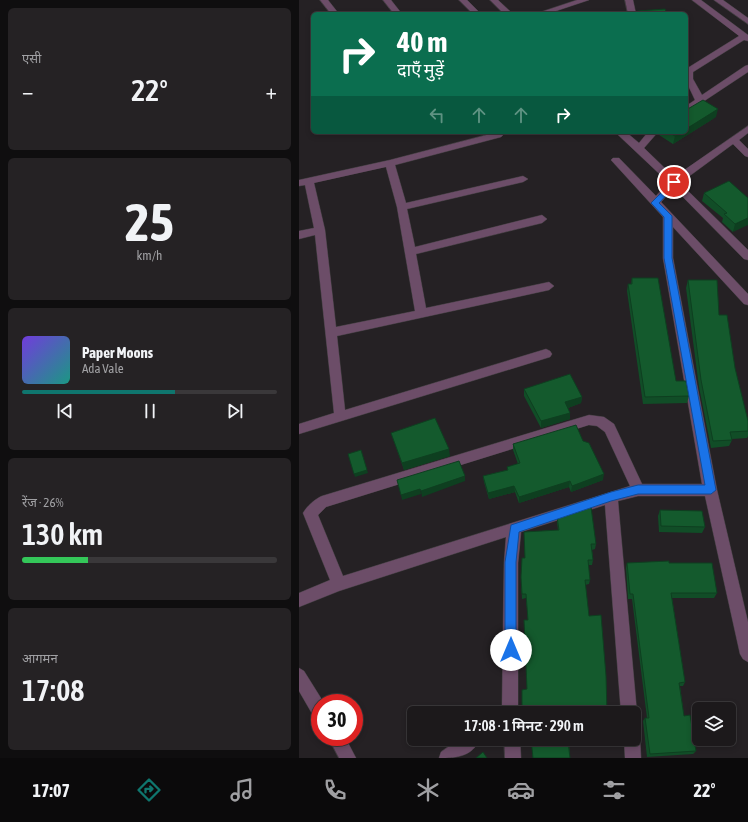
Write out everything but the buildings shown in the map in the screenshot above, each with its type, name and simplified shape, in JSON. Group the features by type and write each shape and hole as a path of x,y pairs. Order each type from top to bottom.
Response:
{"street":[{"path":"324,0 333,12"},
{"path":"387,0 396,12"},
{"path":"463,0 475,12"},
{"path":"494,0 507,12"},
{"path":"562,0 568,6"},
{"path":"546,12 585,0"},
{"path":"629,0 632,12"},
{"path":"696,0 746,38 689,70 689,79 700,100"},
{"path":"718,0 748,22"},
{"path":"688,109 748,68"},
{"path":"655,203 674,182 748,129"},
{"path":"622,134 639,148 748,256"},
{"path":"639,148 651,134"},
{"path":"340,416 320,230 304,182 390,163 498,135"},
{"path":"734,140 748,154"},
{"path":"616,160 748,301"},
{"path":"390,163 402,207 421,307 420,314"},
{"path":"402,207 523,179"},
{"path":"668,216 668,258 711,490 748,654"},
{"path":"410,252 542,219"},
{"path":"299,235 320,230"},
{"path":"331,333 549,286"},
{"path":"299,429 546,354"},
{"path":"339,584 310,513 322,502 589,420 600,421 611,428 638,490"},
{"path":"299,600 339,584 611,497 638,490 711,490"},
{"path":"611,497 628,706"},
{"path":"509,706 511,562 514,528"},
{"path":"299,676 311,696"},
{"path":"341,746 348,758"},
{"path":"447,758 463,746"},
{"path":"512,746 513,758"},
{"path":"632,746 633,758"}],"route":[{"path":"511,650 511,562 514,528 611,497 638,490 711,490 668,258 668,216 655,203 674,182"}]}
